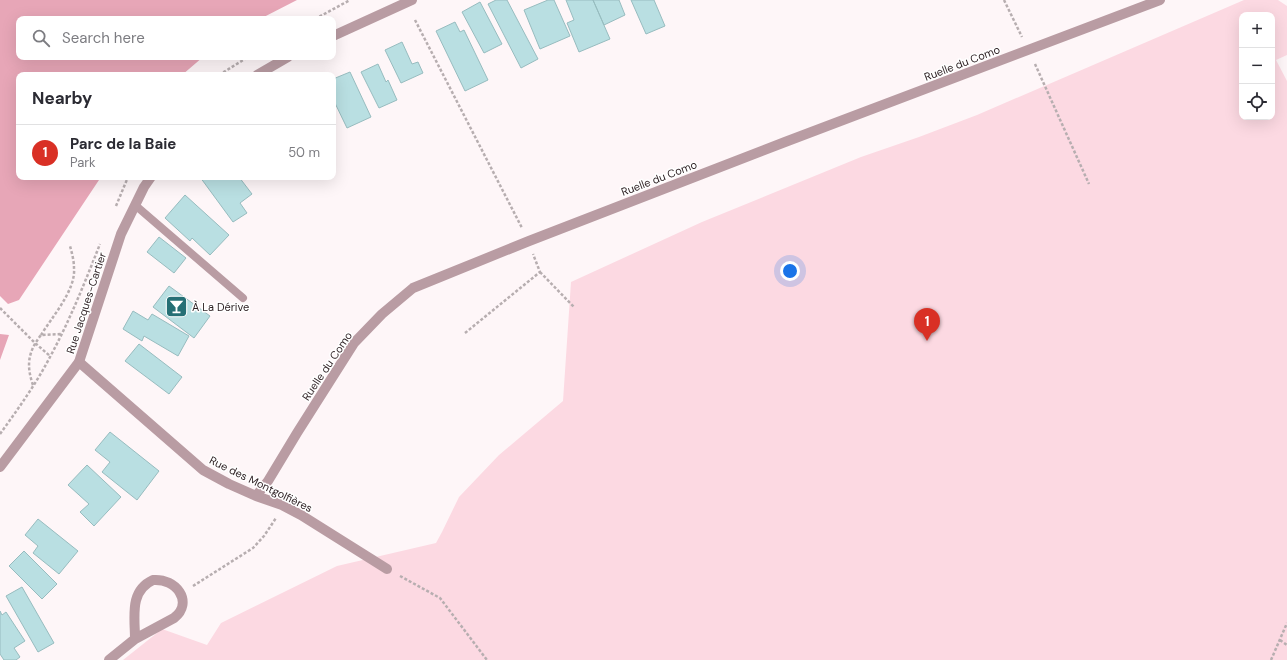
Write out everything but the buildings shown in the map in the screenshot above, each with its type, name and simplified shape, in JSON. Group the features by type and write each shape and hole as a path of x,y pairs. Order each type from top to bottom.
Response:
{"street":[{"path":"336,35 412,0"},
{"name":"Ruelle du Como","path":"256,496 268,481 354,343 382,314 413,288 529,241 778,145 1160,0"},
{"path":"262,72 283,60"},
{"name":"Rue Jacques-Cartier","path":"0,467 79,362 122,234 135,205 149,180"},
{"name":"Rue des Montgolfières","path":"79,362 203,470 216,478 256,496 282,505 301,515 387,568"},
{"path":"109,660 135,639 166,623 180,613 182,608 182,600 180,592 175,586 161,580 153,580 146,583 141,588 135,602 135,639"}],"lane":[{"path":"135,205 243,298"}],"path":[{"path":"321,16 350,0"},
{"path":"1004,0 1029,51 1089,184"},
{"path":"415,20 529,241 540,272 574,307"},
{"path":"224,72 243,60"},
{"path":"113,212 127,180"},
{"path":"0,434 33,386 50,356 80,294 101,240"},
{"path":"33,386 29,369 29,357 35,343 63,301 72,284 74,268 70,246"},
{"path":"465,333 540,272"},
{"path":"0,308 50,356"},
{"path":"41,335 61,334"},
{"path":"180,592 200,582 253,548 274,522 282,505"},
{"path":"387,568 440,598 487,660"},
{"path":"1271,660 1287,623"},
{"path":"1280,640 1287,645"}],"shaded area":[{"path":"0,0 297,0 266,16 16,16 16,60 200,60 186,72 16,72 16,180 99,180 19,300 8,304 0,296"},
{"path":"1244,0 1278,0 1287,6 1287,55 1276,60 1287,81 1287,660 123,660 162,629 207,645 221,623 337,566 436,543 459,497 499,455 563,401 571,282 702,222 861,157 977,115"},
{"path":"0,334 9,335 0,360"}],"place":[{"name":"À La Dérive","path":"176,307"},
{"name":"Parc de la Baie","path":"927,341"}]}
